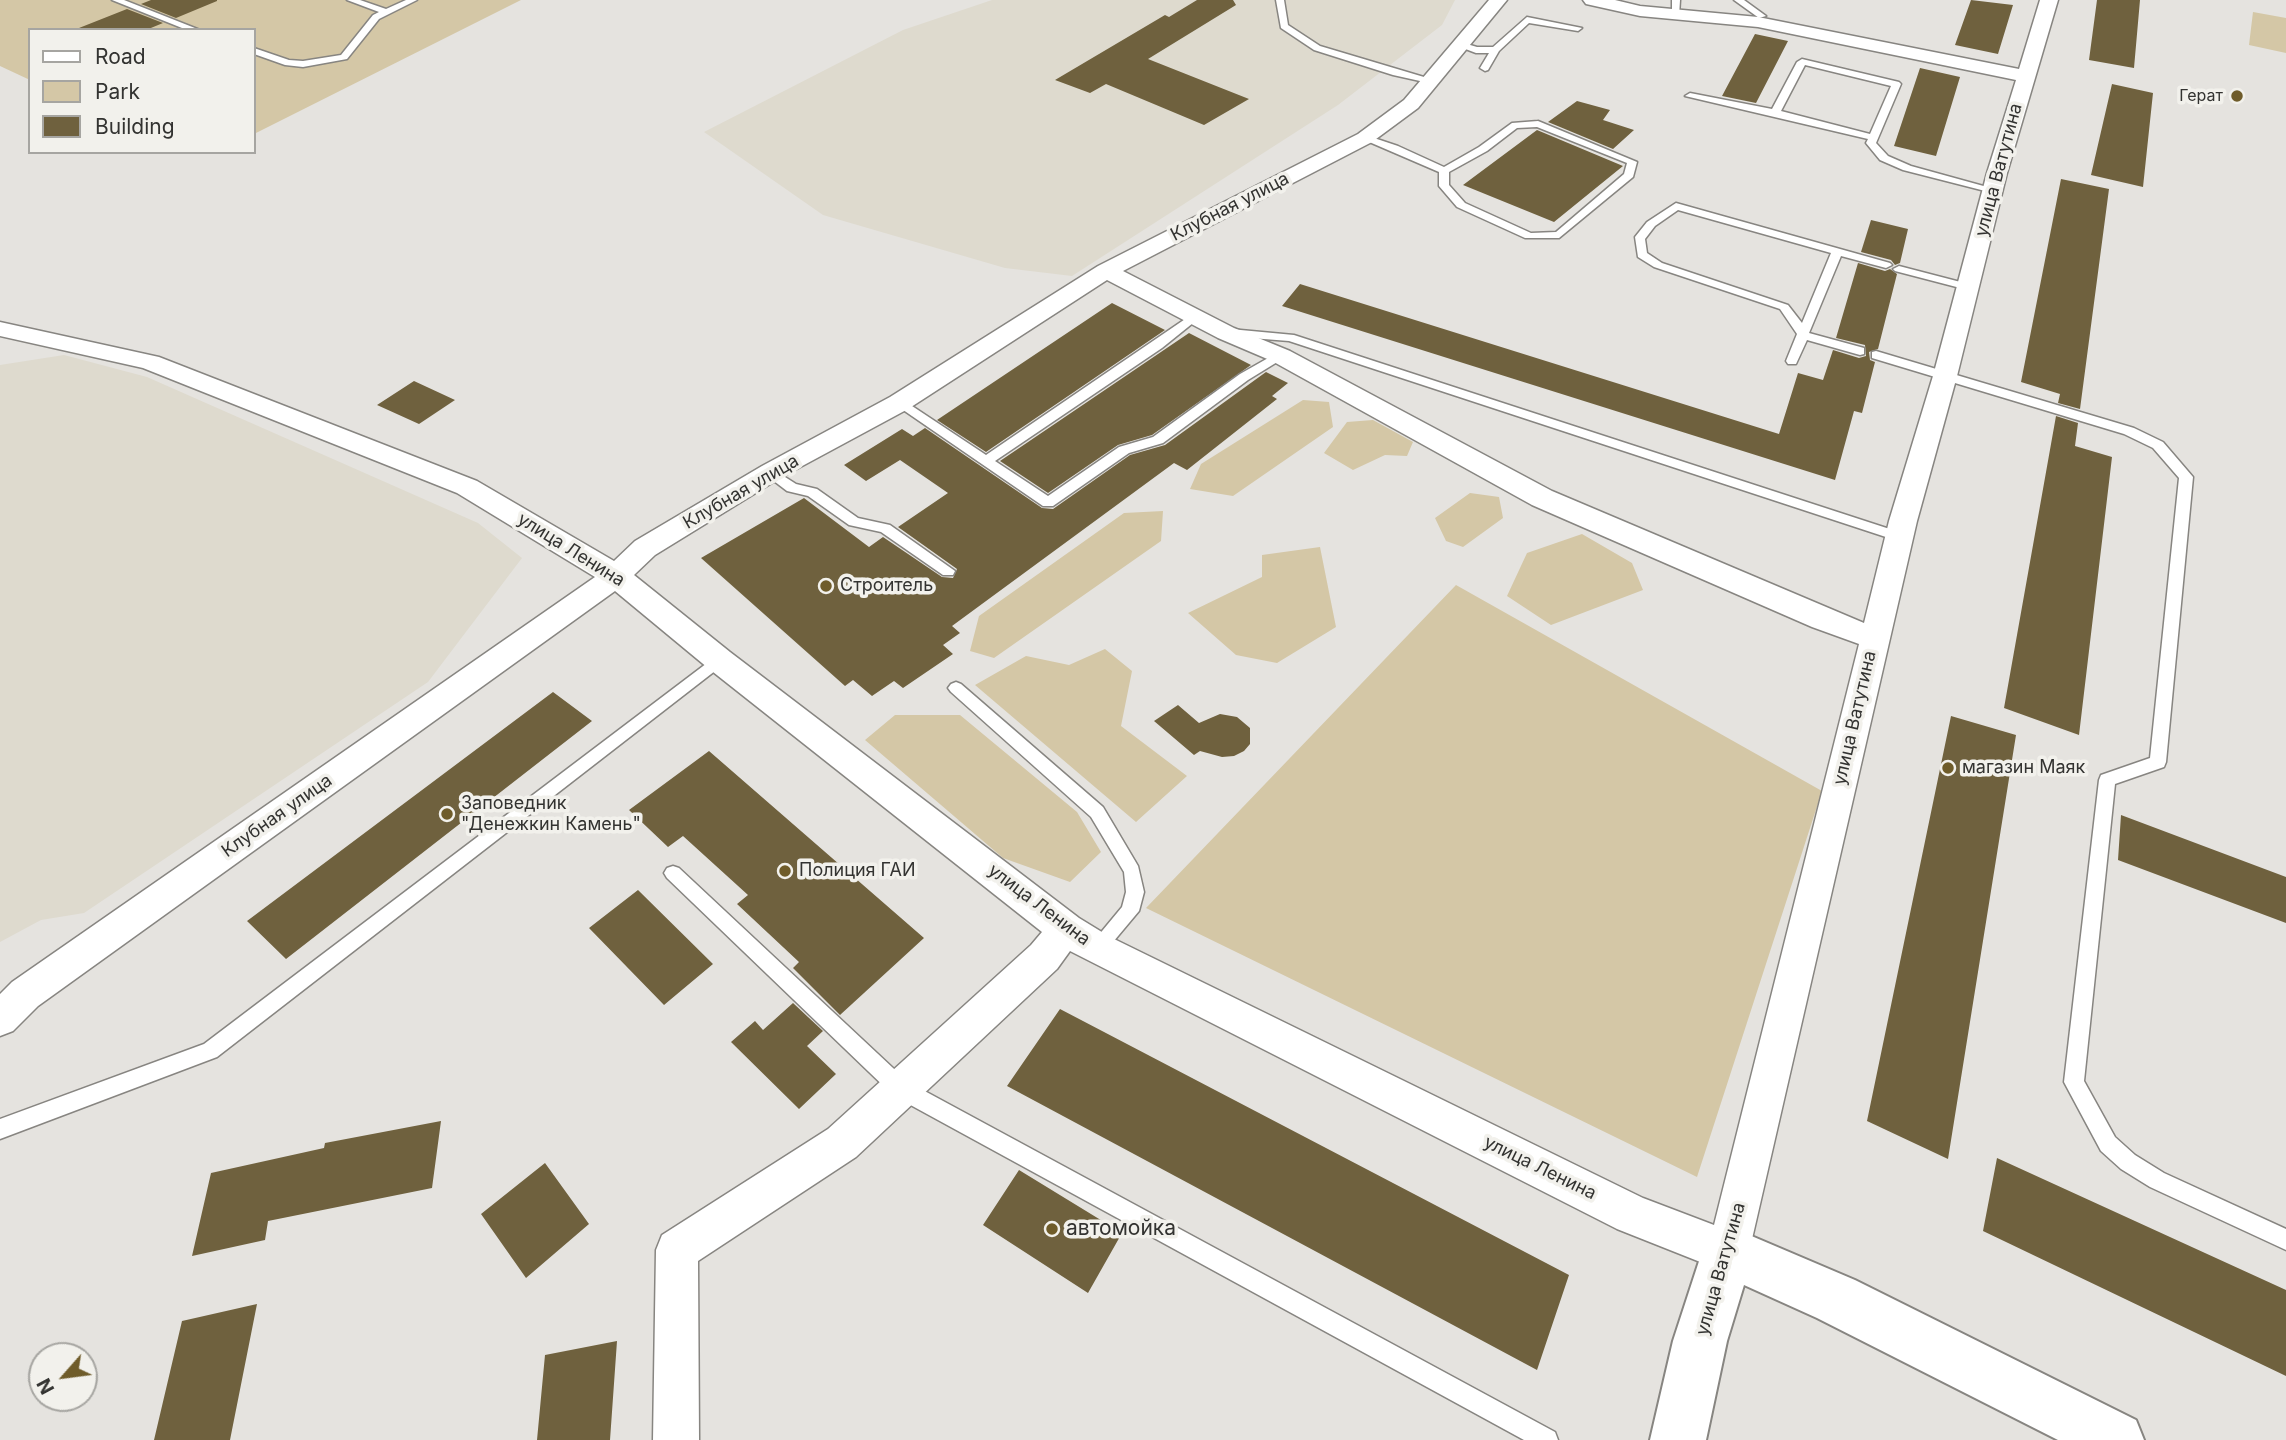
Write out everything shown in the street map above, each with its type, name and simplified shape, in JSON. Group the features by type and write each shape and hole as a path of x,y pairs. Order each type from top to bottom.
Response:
{"main road":[{"name":"улица Ватутина","path":"1678,1440 1700,1341 1728,1252"},
{"name":"улица Ленина","path":"1728,1252 1836,1299 2116,1440"}],"street":[{"name":"Клубная улица","path":"0,1019 25,994 616,576 645,548 771,472 899,403 1106,271 1365,138 1411,104 1498,0"},
{"path":"1592,0 1640,11 1676,7 1760,19 2024,76"},
{"path":"1760,19 1774,0"},
{"name":"улица Ватутина","path":"1728,1252 1899,537 1945,376 2024,76 2049,0"},
{"path":"1106,271 1226,333 1281,356 1542,498 1822,619 1874,638"},
{"name":"улица Ленина","path":"0,329 150,362 467,487 616,576 719,660 1081,938 1632,1214 1728,1252"},
{"path":"676,1440 677,1250 842,1143 1044,957 1081,938"}],"lane":[{"path":"116,0 191,28"},
{"path":"351,0 384,11"},
{"path":"256,52 296,64 325,62 345,57 376,17 384,11 413,0"},
{"path":"1280,0 1284,26 1317,48 1395,73 1429,80"},
{"path":"1738,0 1760,19"},
{"path":"1485,68 1495,50 1527,20 1578,28"},
{"path":"1460,46 1476,50 1495,50"},
{"path":"1775,113 1802,62 1896,84 1871,143 1884,158 1993,190"},
{"path":"1690,96 1775,113 1874,138"},
{"path":"1538,124 1632,162 1629,176 1559,235 1530,236 1461,205 1444,186 1444,171 1483,149 1515,125 1538,124"},
{"path":"1365,138 1444,171"},
{"path":"1860,351 1804,335 1784,307 1658,265 1642,255 1639,239 1651,224 1676,206 1886,265"},
{"path":"1792,360 1837,251"},
{"path":"1899,269 1968,287"},
{"path":"986,461 1149,351 1194,317"},
{"path":"1226,333 1290,338 1899,537"},
{"path":"1876,355 2129,431 2158,445 2186,477 2161,750 2158,762 2107,780 2074,1082 2108,1144 2128,1162 2157,1180 2286,1240"},
{"path":"899,403 1048,503 1124,450 1158,440 1244,377 1281,356"},
{"path":"771,472 792,488 812,492 854,522 885,528 948,571"},
{"path":"0,1129 210,1051 719,660"},
{"path":"956,688 1097,812 1132,871 1135,892 1130,911 1081,938"},
{"path":"673,873 901,1089 1547,1440"}],"shaded area":[{"path":"992,0 1455,0 1442,25 1338,105 1072,276 1005,268 823,215 704,132 903,30"},
{"path":"64,355 147,377 478,523 522,558 428,682 84,913 41,920 0,942 0,365"}],"green space":[{"path":"0,0 521,0 256,133 256,28 28,28 28,79 0,66"},
{"path":"2253,12 2286,18 2286,53 2249,45"},
{"path":"1303,400 1329,402 1333,427 1233,496 1190,489 1201,464"},
{"path":"1373,420 1413,442 1407,456 1385,455 1353,470 1324,453 1347,422"},
{"path":"1470,493 1499,497 1503,518 1463,547 1446,541 1435,518"},
{"path":"1163,511 1161,541 994,658 970,651 979,616 1124,513"},
{"path":"1582,534 1632,563 1643,590 1551,625 1507,596 1527,553"},
{"path":"1320,547 1336,627 1277,663 1236,655 1188,613 1262,577 1262,555"},
{"path":"1456,585 1822,791 1697,1177 1146,908"},
{"path":"1105,649 1132,671 1121,726 1187,776 1136,822 975,685 1026,656 1069,665"},
{"path":"895,715 960,715 1077,812 1101,852 1070,882 1003,858 865,740"}],"building":[{"path":"151,0 217,1 176,18 141,4"},
{"path":"1197,0 1233,0 1236,5 1148,59 1249,99 1204,125 1106,84 1090,93 1055,80 1165,15 1169,17"},
{"path":"1971,0 2013,5 1998,54 1955,45"},
{"path":"2097,0 2140,0 2134,68 2089,60"},
{"path":"127,9 163,23 151,28 79,28"},
{"path":"1755,34 1788,41 1756,103 1722,96"},
{"path":"1920,68 1960,77 1936,156 1894,146"},
{"path":"2112,84 2153,93 2143,187 2091,175"},
{"path":"1577,101 1610,110 1603,120 1634,130 1613,149 1548,122"},
{"path":"1537,130 1623,166 1554,222 1463,185"},
{"path":"2061,179 2109,189 2080,409 2058,403 2060,394 2021,382"},
{"path":"1871,220 1908,229 1900,263 1895,265 1891,260 1861,252"},
{"path":"1858,263 1885,271 1890,269 1897,274 1878,349 1869,352 1870,360 1875,362 1862,413 1854,411 1835,480 1282,306 1300,284 1779,434 1798,373 1823,380 1833,350 1859,358 1866,356 1865,345 1836,338"},
{"path":"1112,303 1165,330 986,452 937,420"},
{"path":"1189,333 1251,365 1152,435 1118,445 1048,493 1000,461"},
{"path":"1266,372 1288,383 1272,396 1277,399 1187,470 1174,463 952,626 960,633 943,645 953,654 903,688 894,681 872,696 853,680 845,686 701,558 804,498 869,547 883,537 942,577 953,578 957,569 898,527 948,493 900,460 866,481 844,465 902,429 913,436 925,428 1042,508 1053,509 1130,455 1165,445"},
{"path":"414,381 455,400 419,424 377,405"},
{"path":"2056,416 2078,423 2075,446 2112,457 2079,735 2004,708"},
{"path":"553,692 592,721 286,959 247,921"},
{"path":"1178,705 1199,723 1220,714 1237,717 1250,728 1250,744 1234,756 1222,757 1200,751 1194,755 1154,721"},
{"path":"1951,716 2016,735 1948,1159 1867,1121"},
{"name":"Полиция ГАИ","path":"709,751 924,938 840,1015 793,968 799,962 737,904 748,895 683,836 668,847 629,810"},
{"path":"2121,815 2286,877 2286,923 2118,860"},
{"path":"638,890 713,964 664,1005 589,928"},
{"path":"793,1003 823,1031 807,1046 836,1074 799,1109 731,1042 755,1021 763,1030"},
{"path":"1060,1009 1569,1275 1537,1370 1007,1086"},
{"path":"441,1121 432,1188 268,1221 265,1240 192,1256 211,1173 324,1148 325,1143"},
{"path":"1997,1158 2286,1290 2286,1376 1983,1231"},
{"path":"545,1163 589,1224 526,1278 481,1214"},
{"name":"автомойка","path":"1019,1170 1122,1233 1088,1293 983,1225"},
{"path":"257,1304 230,1440 154,1440 182,1321"},
{"path":"617,1341 610,1440 537,1440 545,1355"}],"place":[{"name":"Герат","path":"2237,96"},
{"name":"Строитель","path":"826,586"},
{"name":"магазин Маяк","path":"1948,768"},
{"name":"Заповедник \"Денежкин Камень\"","path":"447,814"},
{"name":"Полиция ГАИ","path":"785,871"},
{"name":"автомойка","path":"1052,1229"}]}
